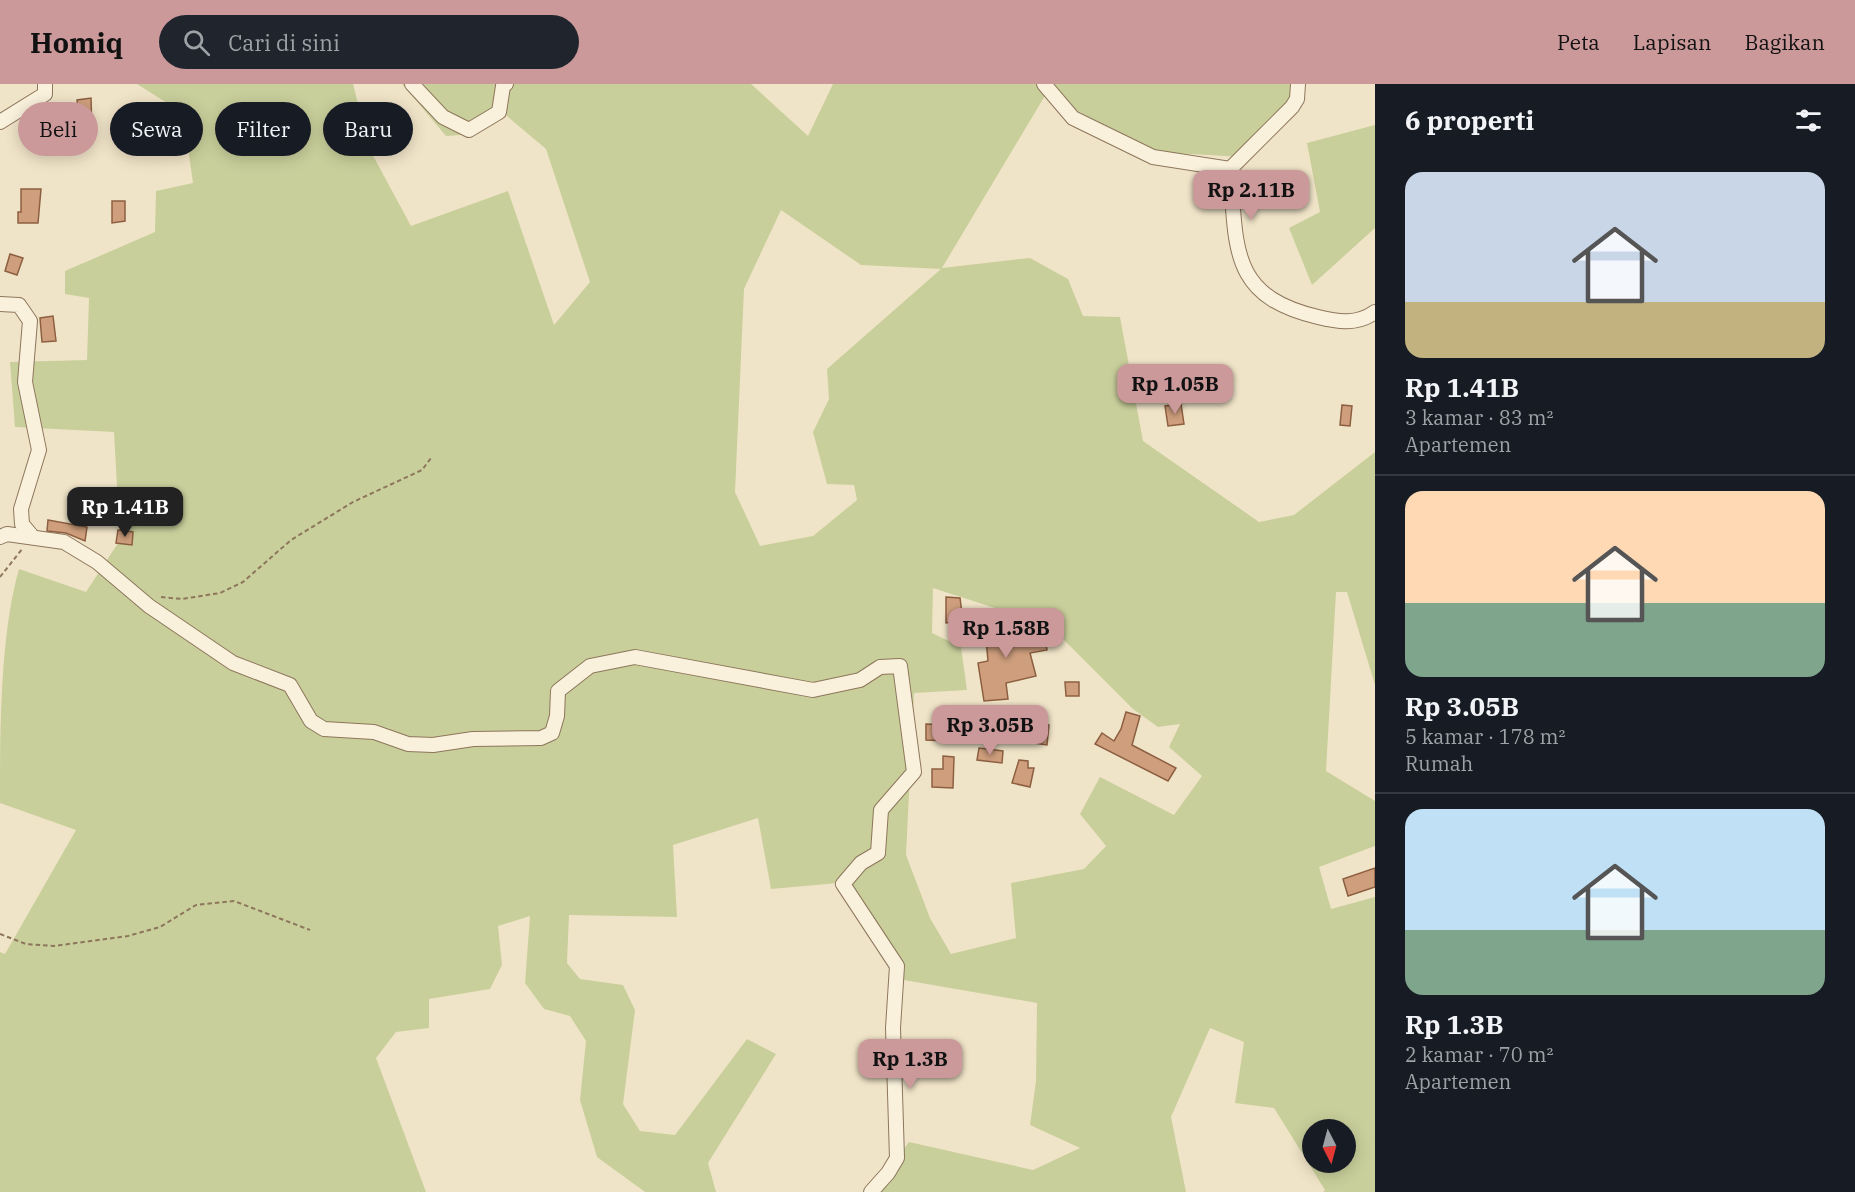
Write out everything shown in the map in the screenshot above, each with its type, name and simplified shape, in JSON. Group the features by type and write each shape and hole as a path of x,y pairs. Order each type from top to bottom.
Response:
{"street":[{"path":"0,122 45,94 45,84"},
{"path":"412,84 442,117 469,130 499,112 503,86 506,84"},
{"path":"1044,84 1073,118 1153,157 1230,169"},
{"path":"1230,169 1292,107 1297,99 1298,84"},
{"path":"1230,169 1240,262 1248,277 1268,297 1296,312 1342,323 1369,316 1375,312"},
{"path":"0,304 19,305 30,321 25,382 39,450 21,509 22,524 32,536"},
{"path":"0,537 7,534 64,542 98,562 149,606 233,663 290,686 311,721 324,729 374,732 408,744 433,745 473,739 542,738 552,733 557,716 558,691 590,666 635,657 813,690 860,680 880,667 900,666 914,772 881,810 878,853 861,863 843,884 897,966 893,1028 897,1158 888,1173 871,1192"}],"path":[{"path":"149,606 162,597 182,599 220,593 243,582 291,540 353,502 422,470 431,458"},
{"path":"0,577 32,536"},
{"path":"0,934 26,944 54,946 128,936 160,927 196,905 234,901 310,930"}],"green space":[{"path":"137,84 353,84 358,102 323,102 323,156 373,156 411,226 508,191 554,325 590,282 546,149 501,111 475,134 446,136 402,84 751,84 808,136 833,84 1292,84 1291,101 1244,157 1154,152 1046,94 942,268 1030,258 1068,279 1083,316 1120,317 1143,441 1259,522 1294,515 1375,452 1375,685 1347,592 1336,592 1326,771 1375,801 1375,846 1319,867 1331,909 1375,897 1375,1192 1323,1192 1325,1190 1314,1173 1356,1173 1356,1119 1302,1119 1302,1153 1274,1108 1235,1103 1244,1042 1210,1028 1171,1117 1186,1192 871,1192 909,1142 1033,1170 1080,1148 1030,1125 1036,1081 1037,1003 898,979 838,883 771,889 758,818 673,845 677,917 569,915 567,963 580,979 623,985 635,1010 623,1104 640,1131 675,1135 747,1039 776,1054 708,1163 716,1192 645,1192 597,1157 580,1100 586,1041 570,1016 544,1009 525,983 530,916 498,926 502,965 490,989 429,999 429,1028 396,1032 376,1058 426,1192 0,1192 0,952 5,954 76,830 0,803 2,684 13,595 19,569 86,592 120,540 114,432 15,427 10,362 87,360 89,298 65,294 65,271 155,232 156,191 193,183 189,156 203,156 203,102 166,102","holes":["781,210 861,265 941,269 827,369 829,399 813,432 827,484 854,485 857,500 813,536 760,546 735,492 744,289","933,588 1050,626 1133,709 1158,727 1180,724 1169,747 1202,776 1174,815 1100,777 1080,814 1106,846 1084,869 1011,883 1016,938 951,954 930,918 906,855 914,693 967,690 961,647 932,633"]},
{"path":"1375,125 1375,228 1312,285 1289,228 1320,212 1307,143"}],"building":[{"path":"91,98 91,102 77,102 77,100"},
{"path":"21,189 41,189 38,223 18,223 18,212 21,212"},
{"path":"112,201 125,201 125,221 112,223"},
{"path":"10,254 23,258 17,275 5,271"},
{"path":"53,316 56,341 42,342 40,318"},
{"path":"1181,404 1184,424 1168,426 1165,406"},
{"path":"1342,405 1352,406 1350,426 1340,425"},
{"path":"48,520 87,527 85,541 66,533 47,531"},
{"path":"118,530 133,532 132,545 116,543"},
{"path":"946,597 960,598 963,621 946,623"},
{"path":"1000,624 1000,631 1022,625 1026,640 1045,637 1047,650 1030,653 1036,676 1006,683 1008,699 984,701 978,663 988,661 986,639 977,640 975,629"},
{"path":"1065,682 1079,682 1079,696 1066,696"},
{"path":"1126,712 1140,716 1132,745 1176,768 1168,781 1095,744 1102,733 1114,741 1121,729"},
{"path":"1030,723 1049,725 1047,745 1027,742"},
{"path":"926,724 949,725 948,741 926,740"},
{"path":"979,748 1003,751 1002,763 977,760"},
{"path":"943,756 954,757 953,788 932,787 932,769 943,769"},
{"path":"1019,760 1028,761 1028,768 1034,768 1030,787 1012,783"},
{"path":"1375,868 1375,887 1348,896 1343,879"}]}
